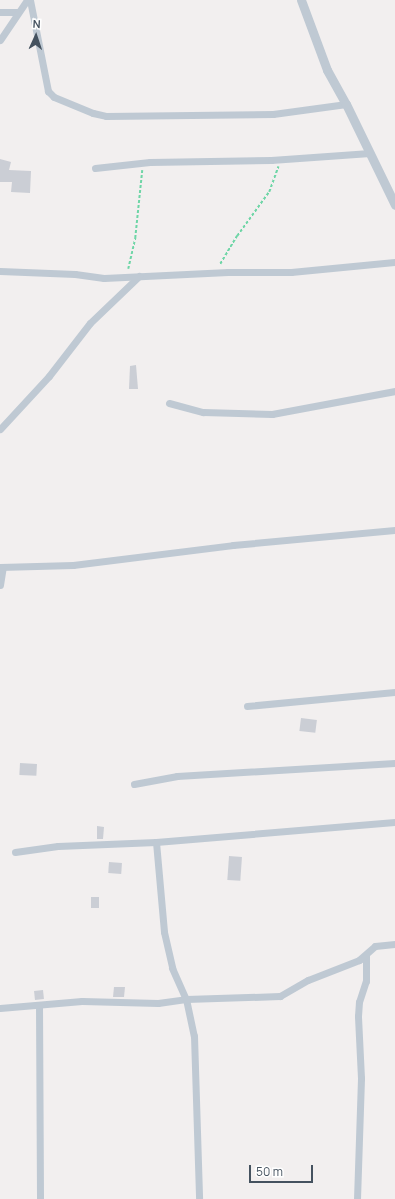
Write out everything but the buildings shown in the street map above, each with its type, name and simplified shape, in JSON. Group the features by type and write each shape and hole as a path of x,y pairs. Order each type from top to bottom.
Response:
{"street":[{"path":"0,40 17,12 29,0"},
{"path":"29,0 48,91 54,97 93,113 106,116 273,114 346,104"},
{"path":"300,0 317,49 346,104 370,153 380,178 395,205"},
{"path":"0,12 17,12"},
{"path":"95,168 144,163 279,160 370,153"},
{"path":"0,271 76,274 104,278 215,273 291,272 395,262"},
{"path":"0,429 49,376 90,323 139,276"},
{"path":"169,403 203,412 272,414 395,391"},
{"path":"0,585 1,567 73,565 233,545 395,530"},
{"path":"247,706 395,692"},
{"path":"134,784 177,776 395,763"},
{"path":"14,852 58,846 156,842 395,822"},
{"path":"156,842 164,932 172,968 186,999 196,1054 199,1199"},
{"path":"0,1008 108,1000 158,1003 186,999 280,996 308,980 359,960 375,946 395,944"},
{"path":"357,1199 361,1078 358,1016 359,1002 366,981 366,955"},
{"path":"39,1005 40,1199"}],"path":[{"path":"215,273 237,236 269,192 275,181 279,160"},
{"path":"126,277 135,238 139,185 144,163"}]}
